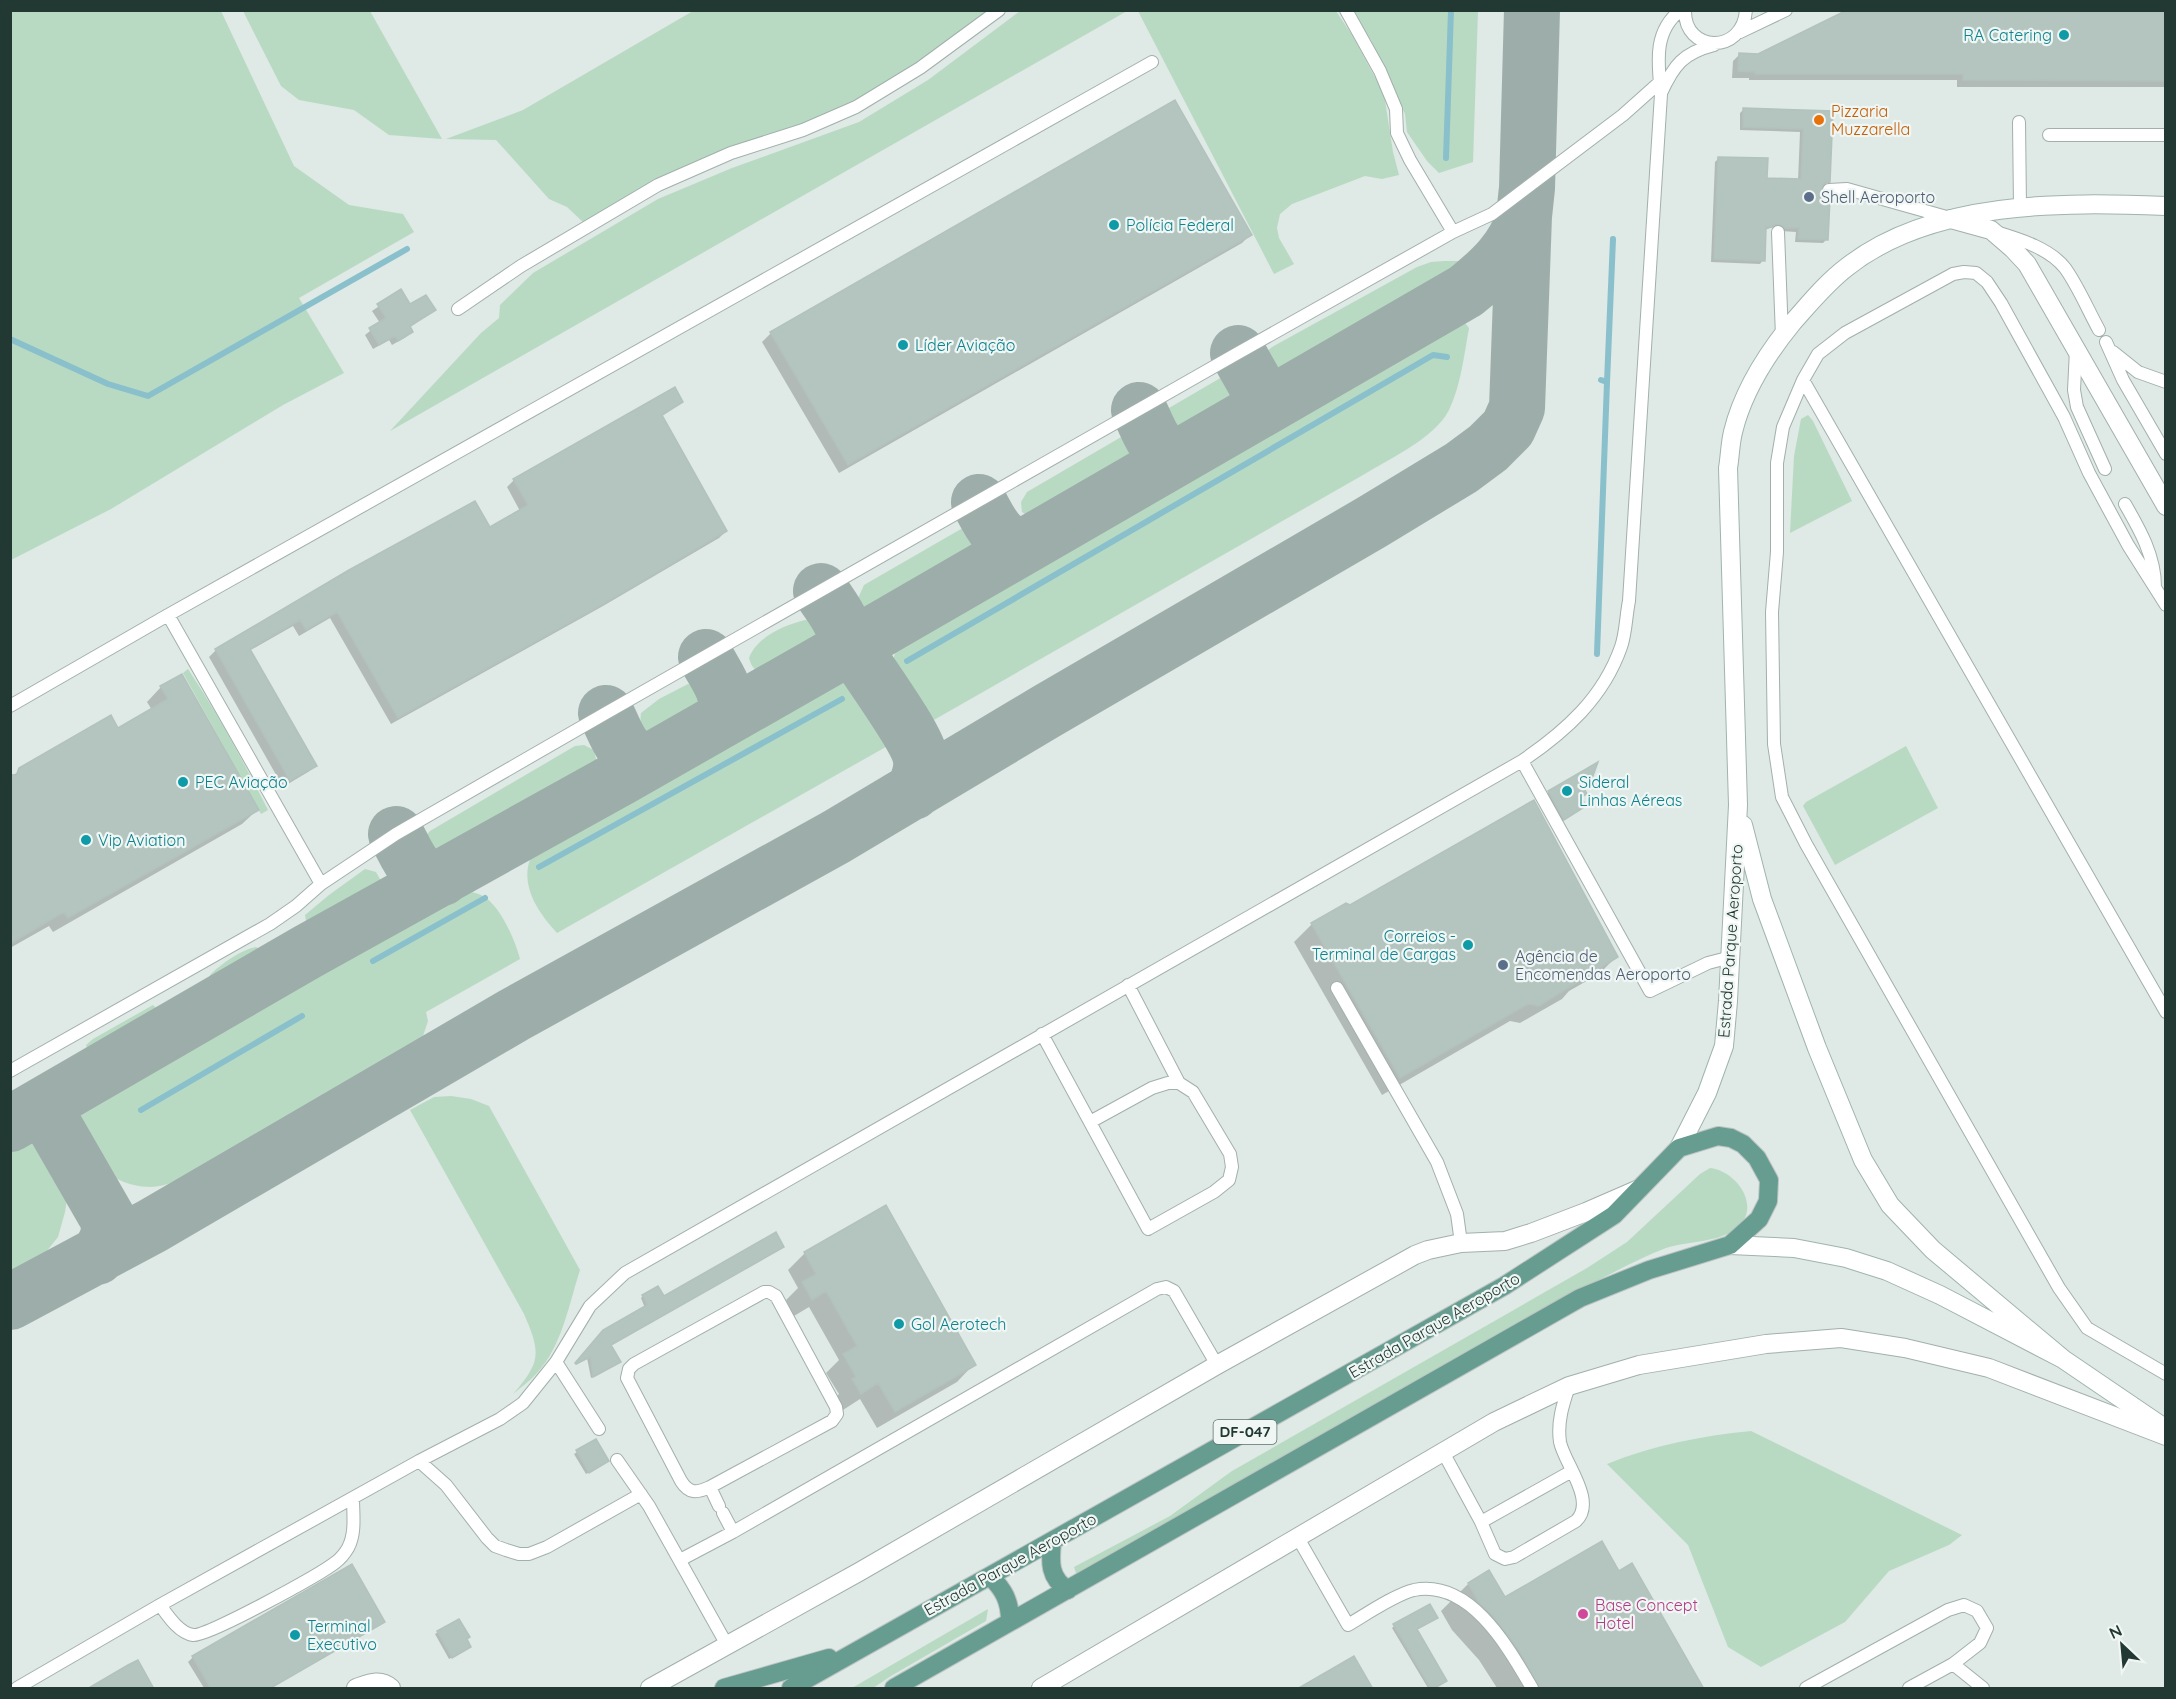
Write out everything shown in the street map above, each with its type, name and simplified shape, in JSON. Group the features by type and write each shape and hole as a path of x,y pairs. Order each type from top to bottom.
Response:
{"main road":[{"path":"1679,1148 1718,1136 1731,1138 1743,1144 1757,1158 1769,1180 1768,1201 1760,1219 1730,1245"},
{"name":"Estrada Parque Aeroporto","path":"791,1689 1504,1286 1614,1215 1679,1148"},
{"name":"DF-047","path":"894,1689 1580,1298 1649,1270 1730,1245"},
{"path":"1052,1542 1050,1564 1054,1576 1068,1590"},
{"path":"990,1576 1003,1589 1008,1599 1010,1621"},
{"path":"724,1689 857,1650"}],"street":[{"name":"Estrada Parque Aeroporto","path":"1679,1148 1707,1094 1724,1046 1731,957 1738,806 1728,468 1733,433 1750,383 1782,336 1815,296 1847,266 1881,245 1951,219 2020,207 2090,203 2166,206"},
{"path":"1951,219 1991,230 2027,264 2166,506"},
{"path":"1738,806 1762,899 1863,1160 1890,1205 1933,1250 2063,1359"},
{"path":"650,1689 859,1572 1217,1365 1415,1255 1461,1243 1505,1241 1586,1212 1643,1187"},
{"name":"DF-047","path":"1730,1245 1794,1248 1846,1258 1887,1271 1940,1295 2063,1359 2166,1429"},
{"path":"1041,1689 1494,1422 1569,1386 1639,1365 1766,1344 1841,1338 1905,1348 1989,1368 2166,1436"},
{"path":"356,1689 381,1682 391,1689"}],"lane":[{"path":"458,309 521,266 658,185 731,153 803,130 856,107 920,68 999,10"},
{"path":"1346,10 1380,71 1396,110 1397,132 1410,160 1453,232"},
{"path":"17,1689 160,1605 419,1461 500,1419 523,1402 556,1362 590,1306 625,1273 1522,761 1553,740 1576,719 1595,697 1622,645 1629,601 1660,88 1659,43 1668,23 1683,10 1692,33 1698,39 1715,44"},
{"path":"1740,32 1746,21 1746,10"},
{"path":"10,1071 270,924 296,906 321,884 396,834 1453,232 1492,214 1660,88 1681,60 1694,51 1733,38 1740,32 1786,10"},
{"path":"10,706 1152,63"},
{"path":"2019,122 2020,207"},
{"path":"2049,135 2166,135"},
{"path":"1828,189 1847,189 1951,219"},
{"path":"1991,230 2018,239 2050,254 2064,268 2099,330"},
{"path":"1778,232 1782,336"},
{"path":"2166,604 2128,545 2089,473 2064,417 2001,303 1987,282 1976,273 1953,274 1845,333 1818,354 1803,380 1784,426 1777,463 1777,552 1772,612 1774,744 1782,797 1806,844 2059,1288 2087,1328 2166,1374"},
{"path":"2166,382 2138,372 2108,346 2123,380 2166,454"},
{"path":"2076,348 2074,390 2077,407 2105,468"},
{"path":"1803,380 2166,1012"},
{"path":"2125,504 2150,553 2155,571 2155,588"},
{"path":"168,615 321,884"},
{"path":"1522,761 1650,991 1708,963 1731,957"},
{"path":"1042,1034 1148,1229 1214,1192 1229,1180 1232,1167 1230,1154 1193,1092 1179,1083 1128,985"},
{"path":"1337,988 1437,1162 1457,1214 1461,1243"},
{"path":"1090,1122 1152,1088 1168,1083 1179,1083"},
{"path":"680,1560 733,1532 1157,1289 1166,1287 1174,1291 1217,1365"},
{"path":"769,1292 776,1296 836,1407 837,1414 831,1421 710,1487 696,1492 685,1487 627,1378 627,1373 633,1364 759,1294 769,1292"},
{"path":"556,1362 599,1429"},
{"path":"1443,1452 1481,1522 1495,1554 1505,1559 1514,1557 1579,1518 1582,1500 1578,1483 1560,1442 1560,1413 1569,1386"},
{"path":"617,1460 641,1494 727,1645"},
{"path":"419,1461 446,1485 495,1546 519,1554 529,1554 547,1547 641,1494"},
{"path":"1481,1522 1572,1471"},
{"path":"710,1487 733,1532"},
{"path":"160,1605 180,1629 194,1636 213,1631 248,1612 335,1563 347,1549 354,1527 353,1498"},
{"path":"1298,1538 1348,1624 1414,1590 1439,1590 1459,1599 1490,1623 1509,1649 1532,1689"},
{"path":"1806,1689 1948,1610 1964,1605 1977,1611 1987,1628 1980,1643 1953,1664 1909,1689"},
{"path":"1953,1664 1983,1689"}],"green space":[{"path":"11,10 221,11 294,166 349,205 403,214 414,232 299,298 344,373 283,405 111,509 11,560"},
{"path":"243,11 370,11 442,139 389,135 354,110 299,100 281,86"},
{"path":"693,11 1000,11 869,99 584,223 567,207 549,199 496,140 446,139 523,110"},
{"path":"1020,11 1127,11 390,431 481,333 499,318 500,305 533,273 658,199 732,168 859,122 928,80"},
{"path":"1138,11 1336,11 1352,35 1384,94 1399,175 1382,179 1365,176 1292,204 1280,214 1277,228 1279,238 1294,264 1274,274"},
{"path":"1352,11 1478,11 1473,162 1439,173 1427,161 1407,132 1405,114 1371,40"},
{"path":"1458,261 1464,266 1468,275 1291,380 1276,378 1268,369 1263,360 1266,352 1272,347 1417,267 1431,262"},
{"path":"1456,323 1465,323 1469,328 1462,370 1449,410 1433,430 1422,439 1398,455 925,725 895,670 895,653 903,641"},
{"path":"1229,373 1240,384 1238,399 1232,409 1203,426 1189,431 1176,430 1170,425 1165,417 1169,408"},
{"path":"1808,415 1852,501 1790,533 1794,456 1801,419"},
{"path":"1128,433 1135,434 1144,450 1139,461 1129,469 1044,518 1031,518 1022,512 1021,502 1027,492"},
{"path":"961,529 972,532 974,535 976,544 973,557 866,618 860,619 856,616 855,605 864,585"},
{"path":"805,620 822,624 835,636 768,674 753,667 749,658 758,644 772,633"},
{"path":"188,669 230,738 268,810 261,814 183,673"},
{"path":"846,677 863,687 870,695 876,704 891,744 557,933 548,923 534,902 528,879 531,856 538,844 830,678"},
{"path":"688,684 701,689 705,694 704,710 664,733 646,734 641,727 641,713 659,699"},
{"path":"584,745 594,750 597,763 593,774 451,854 433,854 421,841 430,831 575,746"},
{"path":"1906,746 1938,808 1835,865 1803,806 1806,802"},
{"path":"365,869 376,872 381,881 376,896 316,931 307,926 305,915"},
{"path":"467,891 481,895 494,906 510,933 520,959 426,1012 428,1021 421,1042 223,1158 177,1181 151,1187 133,1185 107,1173 88,1155 80,1141 72,1117 78,1109 451,894"},
{"path":"256,947 261,950 262,958 257,965 214,989 209,983 210,975 232,958"},
{"path":"153,1005 159,1011 160,1019 150,1027 92,1056 88,1052 86,1045 93,1039"},
{"path":"451,1096 471,1099 489,1106 580,1270 564,1324 553,1350 537,1373 513,1394 533,1365 535,1348 530,1327 410,1110 434,1097"},
{"path":"23,1137 43,1143 55,1152 69,1187 58,1237 42,1257 11,1277 11,1145"},
{"path":"1710,1168 1729,1176 1743,1191 1747,1201 1747,1210 1744,1220 1737,1228 1712,1239 1666,1248 1595,1282 1077,1576 1074,1567 1170,1516 1232,1471 1587,1268 1627,1242 1700,1174"},
{"path":"1751,1431 1962,1535 1949,1545 1889,1571 1845,1622 1761,1667 1728,1647 1688,1545 1607,1464 1678,1442"},
{"path":"988,1609 986,1621 873,1688 852,1688"}],"building":[{"path":"1847,10 2166,10 2166,81 1963,80 1963,74 1755,74 1755,72 1738,71 1739,53 1758,54"},
{"path":"1175,100 1252,235 848,465 770,332"},
{"path":"1743,108 1833,111 1830,182 1824,183 1821,190 1822,195 1830,198 1828,240 1798,239 1799,228 1785,228 1777,224 1766,227 1765,261 1714,259 1718,157 1768,158 1767,178 1801,179 1803,129 1743,127"},
{"path":"401,289 410,304 426,295 436,310 410,326 413,332 398,341 395,336 379,345 369,328 386,318 377,304"},
{"path":"675,387 683,402 662,415 727,531 611,600 398,718 337,612 306,630 300,620 250,649 317,766 290,781 215,649 349,570 475,501 490,527 528,505 513,479"},
{"path":"182,674 259,810 68,918 64,912 10,944 10,774 16,776 19,768 111,715 118,728 168,699 160,686"},
{"name":"Sideral Linhas Aéreas","path":"1598,762 1590,784 1584,788 1587,794 1581,797 1586,806 1564,820 1548,791"},
{"name":"Correios - Terminal de Cargas","path":"1534,800 1618,957 1539,1006 1528,1004 1400,1078 1311,923 1346,903 1350,905"},
{"name":"Gol Aerotech","path":"886,1205 976,1365 895,1412 878,1383 861,1394 852,1379 856,1377 843,1354 857,1346 826,1291 812,1300 802,1282 816,1274 804,1252"},
{"path":"776,1232 784,1247 611,1345 621,1362 593,1377 590,1357 575,1363 603,1330 647,1305 642,1295 658,1286 664,1296"},
{"path":"596,1439 609,1461 589,1473 576,1450"},
{"name":"Base Concept Hotel","path":"1602,1541 1619,1571 1632,1563 1704,1689 1540,1689 1519,1650 1492,1615 1479,1603 1468,1583 1489,1570 1505,1597"},
{"name":"Terminal Executivo","path":"352,1564 385,1622 269,1689 211,1689 192,1656"},
{"path":"1430,1604 1438,1618 1417,1629 1447,1681 1433,1689 1393,1624"},
{"path":"459,1619 470,1637 467,1639 471,1647 452,1658 437,1631"},
{"path":"1354,1656 1373,1689 1297,1689"},
{"path":"138,1660 154,1689 87,1689 128,1665"}],"waterway":[{"path":"1446,158 1451,10"},
{"path":"1607,382 1613,239"},
{"path":"10,339 108,384 148,396 407,249"},
{"path":"907,661 1433,355 1447,357"},
{"path":"1597,654 1607,382 1601,380"},
{"path":"539,867 842,699"},
{"path":"373,961 485,898"},
{"path":"141,1110 302,1016"}],"taxiway":[{"path":"10,1302 152,1226 514,1015 836,837 1372,522 1461,468 1488,448 1508,428 1517,408 1532,10"},
{"path":"10,1124 307,952 857,643 1466,291 1509,249 1524,216"},
{"path":"1238,353 1259,390 1269,397 1282,397"},
{"path":"1139,410 1159,446 1164,451 1180,456"},
{"path":"979,502 991,524 1001,536 1014,545 1022,547"},
{"path":"821,591 842,627 844,635 842,651"},
{"path":"706,657 725,694 724,718"},
{"path":"861,659 905,725 918,751 921,769 913,792"},
{"path":"606,713 626,750 632,756 649,761"},
{"path":"396,834 408,858 419,872 433,879 442,878"},
{"path":"51,1120 108,1219 107,1239 97,1257"}],"place":[{"name":"RA Catering","path":"2064,35"},
{"name":"Pizzaria Muzzarella","path":"1819,120"},
{"name":"Shell Aeroporto","path":"1809,197"},
{"name":"Polícia Federal","path":"1114,225"},
{"name":"Líder Aviação","path":"903,345"},
{"name":"PEC Aviação","path":"183,782"},
{"name":"Sideral Linhas Aéreas","path":"1567,791"},
{"name":"Vip Aviation","path":"86,840"},
{"name":"Correios - Terminal de Cargas","path":"1468,945"},
{"name":"Agência de Encomendas Aeroporto","path":"1503,965"},
{"name":"Gol Aerotech","path":"899,1324"},
{"name":"Base Concept Hotel","path":"1583,1614"},
{"name":"Terminal Executivo","path":"295,1635"}]}
